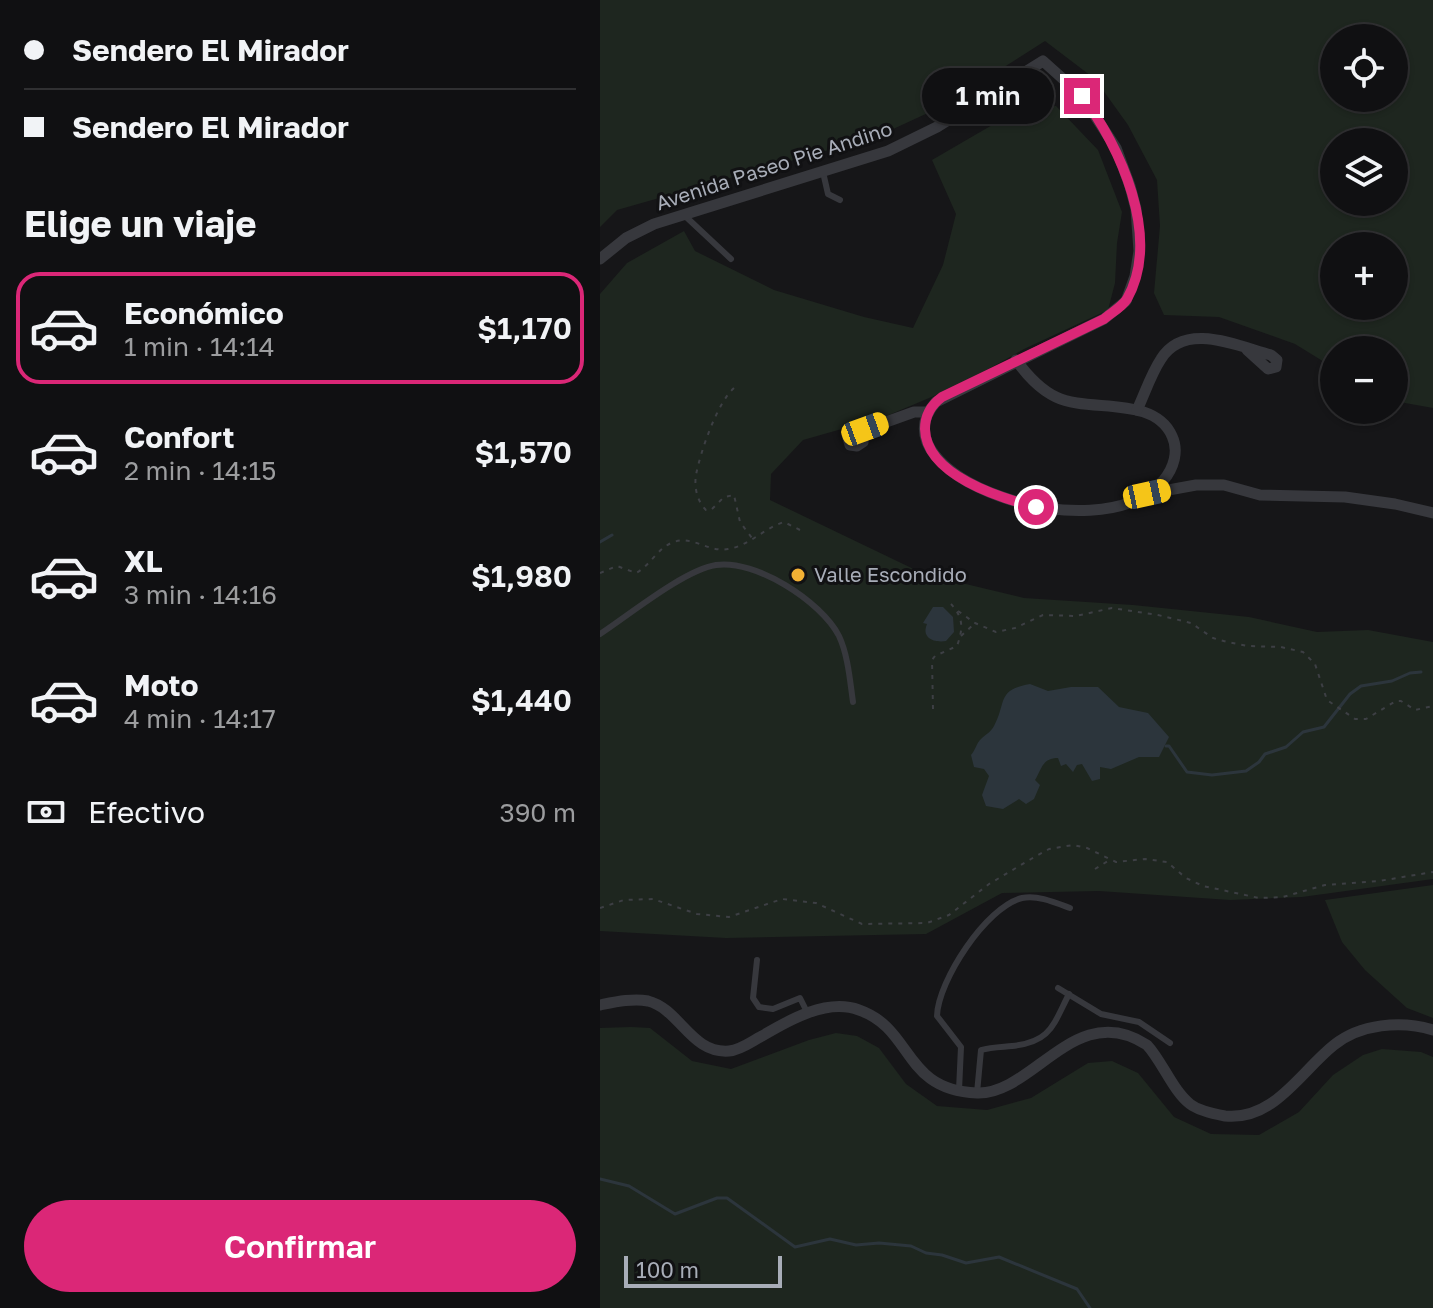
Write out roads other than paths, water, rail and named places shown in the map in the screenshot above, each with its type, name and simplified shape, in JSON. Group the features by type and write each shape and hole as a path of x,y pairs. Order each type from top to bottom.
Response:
{"street":[{"name":"Avenida Paseo Pie Andino","path":"600,259 639,231 888,151 937,127 1043,61 1082,96 1116,148 1136,209 1139,251 1135,276 1126,301 1104,319 1016,360"},
{"path":"1137,410 1161,358 1180,342 1207,338 1247,350"},
{"path":"1147,494 1168,474 1175,458 1173,438 1158,418 1137,410 1058,398 1039,386 1016,360 942,397 928,412 925,436 936,458 957,475 993,494 1036,507 1070,512 1114,506 1174,488 1224,485 1277,497 1295,494 1345,497 1433,513"},
{"path":"861,431 914,412 928,412"},
{"path":"1168,474 1174,488"},
{"path":"600,1005 648,1001 711,1049 729,1051 825,1007 855,1008 887,1025 924,1076 936,1084 977,1093 988,1093 1007,1084 1076,1040 1099,1034 1120,1034 1147,1045 1190,1104 1214,1114 1237,1117 1255,1114 1271,1104 1335,1044 1361,1030 1405,1025 1433,1030"}],"lane":[{"path":"823,171 828,194 840,200"},
{"path":"684,215 731,259"},
{"path":"600,634 696,571 717,565 741,567 772,578 802,595 824,615 839,636 853,702"},
{"path":"959,1090 963,1053 955,1037 942,1025 937,1016 937,1007 978,931 1009,903 1024,898 1040,898 1070,908"},
{"path":"757,960 753,998 759,1007 773,1009 800,998 808,1014"},
{"path":"1058,988 1107,1017 1139,1022 1170,1043"},
{"path":"977,1093 981,1050 1040,1040 1052,1028 1069,994"},
{"path":"963,1053 980,1054"}],"waterway":[{"path":"600,542 612,535"},
{"path":"1166,746 1187,772 1212,775 1246,771 1265,754 1286,747 1303,732 1324,727 1350,694 1361,686 1421,672"},
{"path":"600,1179 629,1186 675,1214 717,1198 727,1198 795,1247 830,1239 856,1245 879,1243 911,1246 966,1263 999,1257 1077,1289 1090,1308"}],"place":[{"name":"Valle Escondido","path":"798,575"}]}
